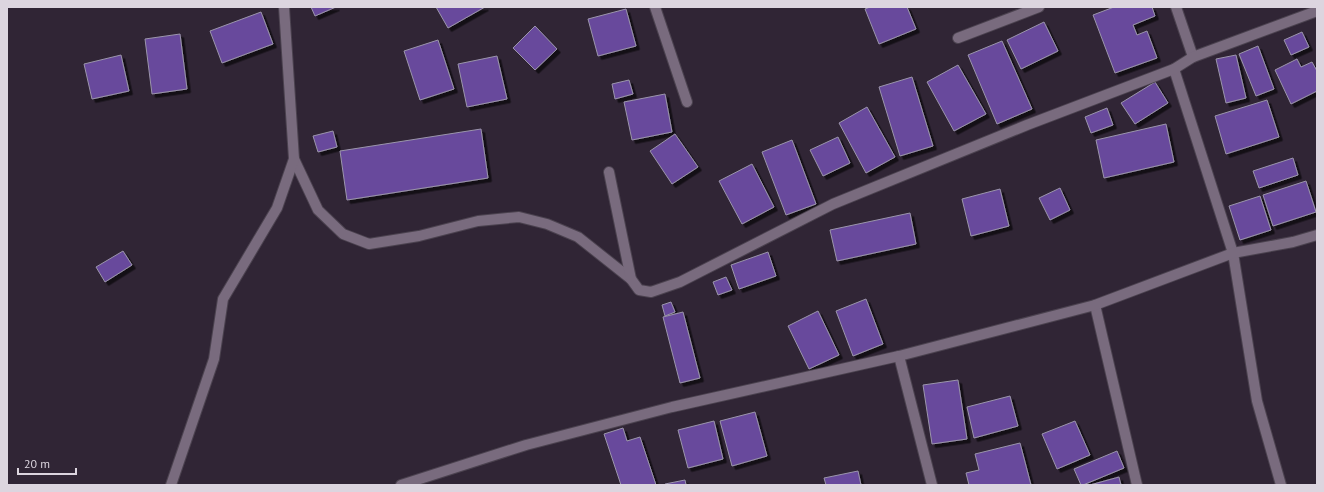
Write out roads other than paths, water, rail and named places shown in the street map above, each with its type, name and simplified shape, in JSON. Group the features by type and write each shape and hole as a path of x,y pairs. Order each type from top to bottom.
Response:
{"street":[{"path":"284,7 294,159 318,210 343,234 369,244 419,236 478,221 519,217 547,224 578,237 631,279 639,290 651,292 680,282 833,204 1027,125 1174,69 1193,57 1317,11"},
{"path":"655,7 687,102"},
{"path":"958,38 1021,10 1039,7"},
{"path":"1176,7 1193,57"},
{"path":"1174,69 1233,253 1257,401 1281,485"},
{"path":"171,485 214,359 223,299 277,208 294,159"},
{"path":"609,172 631,279"},
{"path":"401,485 526,445 672,407 899,356 1095,305 1233,253 1293,242 1317,235"},
{"path":"1095,305 1137,485"},
{"path":"899,356 932,485"}]}
